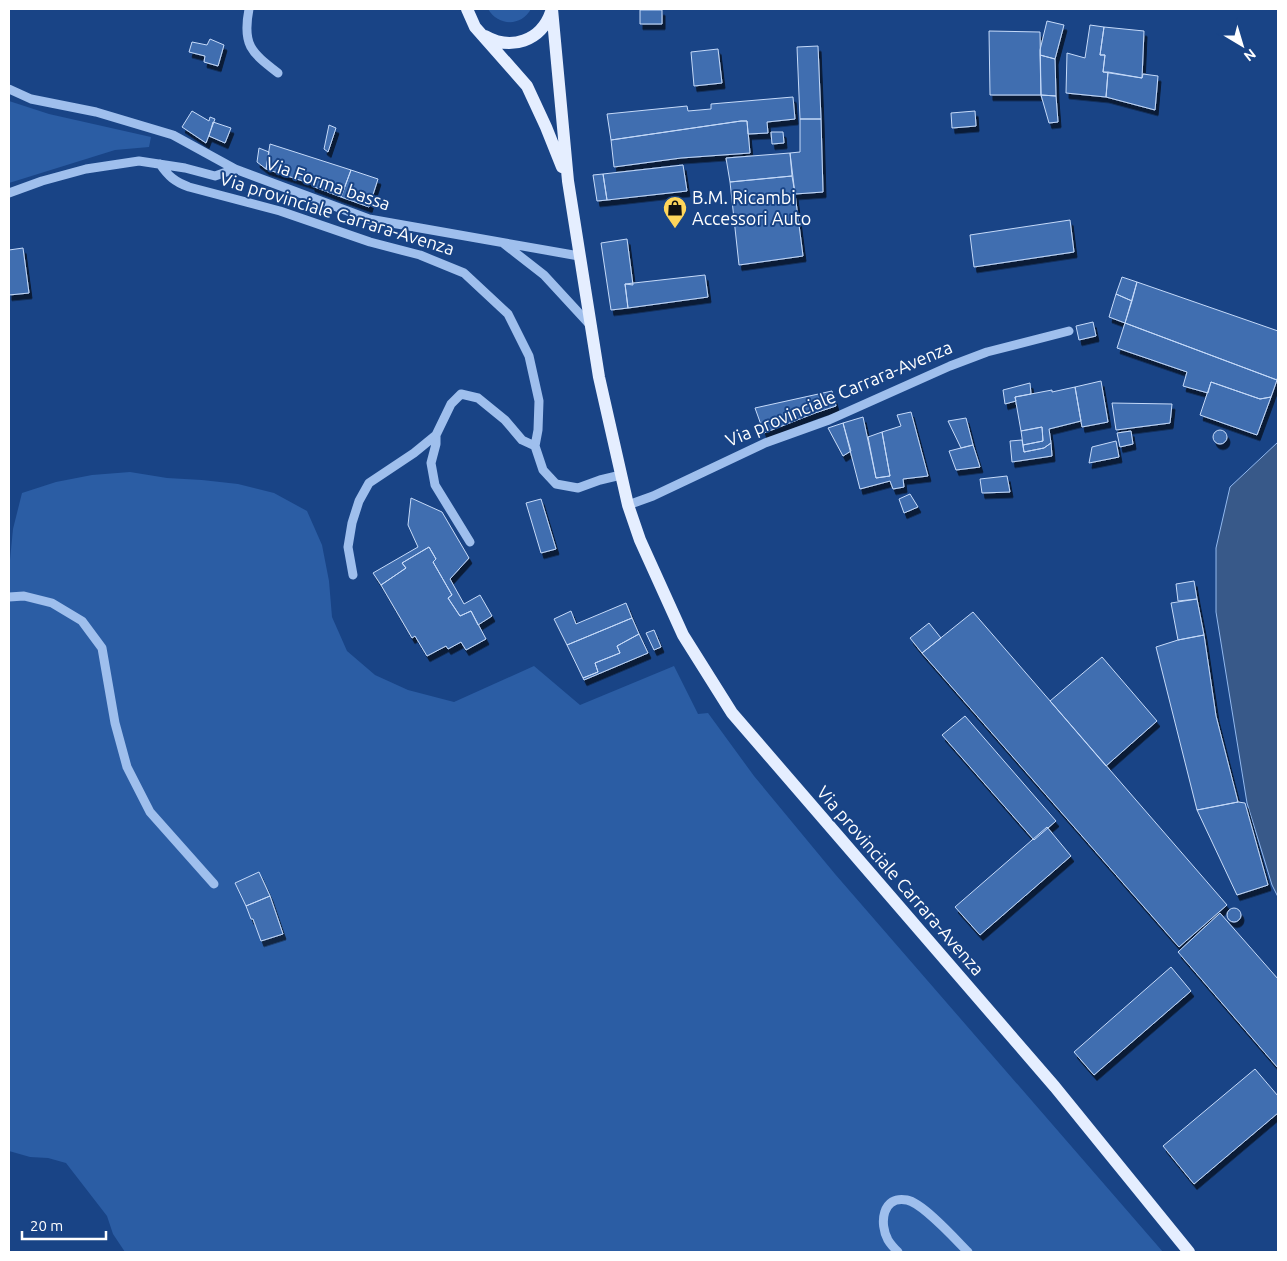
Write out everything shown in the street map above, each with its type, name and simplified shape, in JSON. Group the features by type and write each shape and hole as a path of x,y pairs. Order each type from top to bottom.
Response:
{"main road":[{"name":"Via provinciale Carrara-Avenza","path":"475,27 494,41 506,44 519,42 530,38 540,31 548,21 552,9"},
{"name":"Via provinciale Carrara-Avenza","path":"552,9 568,181 599,377 628,506 640,540 683,635 732,713 1054,1087 1188,1252"},
{"name":"Via provinciale Carrara-Avenza","path":"467,10 475,27 527,86 546,126 568,181"}],"street":[{"path":"249,9 245,28 247,41 257,56 278,73"},
{"name":"Via Forma bassa","path":"9,89 31,99 96,112 173,136 235,169 369,218 579,256"},
{"path":"9,193 42,181 86,169 139,160 185,168 216,176 235,169"},
{"name":"Via provinciale Carrara-Avenza","path":"160,164 168,176 178,183 189,187 280,210 370,242 420,255 464,273 508,314 529,356 539,400 538,430 535,446 543,470 556,484 578,488 621,475"},
{"name":"Via Forma bassa","path":"500,242 544,275 591,326"},
{"name":"Via provinciale Carrara-Avenza","path":"628,506 765,443 829,420 950,366 987,352 1068,331"},
{"path":"353,575 348,548 352,523 359,501 369,484 414,453 436,435 451,404 461,394 478,398 505,420 522,440 535,446"},
{"path":"436,435 436,444 431,463 434,485 470,542"},
{"path":"9,597 24,596 52,603 82,621 102,648 115,723 127,767 150,812 214,884"},
{"path":"898,1252 888,1240 882,1218 886,1207 893,1201 907,1200 922,1207 968,1252"}],"shaded area":[{"path":"488,9 531,9 521,19 509,22 498,19"},
{"path":"9,101 49,114 151,137 149,147 115,150 9,183"},
{"path":"1278,442 1278,897 1272,885 1247,803 1216,612 1216,548 1230,487"},
{"path":"130,472 167,478 238,484 274,493 307,511 322,545 329,581 332,617 347,651 375,675 408,690 454,702 534,666 580,705 674,666 698,714 708,713 754,776 835,874 1163,1252 125,1252 113,1234 107,1216 66,1163 48,1158 30,1157 9,1151 9,570 13,529 22,493 56,482 92,475"}],"building":[{"path":"640,10 662,10 662,24 640,24"},
{"path":"1047,21 1064,25 1055,59 1040,55"},
{"path":"1090,25 1104,27 1100,55 1105,55 1103,72 1108,72 1106,97 1066,93 1067,53 1085,58"},
{"path":"1104,27 1144,31 1142,78 1103,72 1105,55 1100,55"},
{"path":"989,31 1040,32 1041,95 990,95"},
{"path":"210,39 224,45 218,66 204,62 205,56 189,52 192,42 207,45"},
{"path":"818,46 821,119 800,119 797,47"},
{"path":"718,49 722,83 694,86 691,52"},
{"path":"1040,55 1055,59 1056,96 1041,95"},
{"path":"1108,72 1142,78 1143,74 1158,76 1155,110 1106,97"},
{"path":"1041,95 1056,96 1058,122 1049,123"},
{"path":"793,97 795,119 767,122 768,133 748,134 747,121 741,121 611,140 607,114 687,106 688,111 711,109 711,104"},
{"path":"192,111 209,121 210,117 215,119 206,143 182,127"},
{"path":"975,111 976,126 952,128 951,113"},
{"path":"800,119 821,119 823,192 795,194 790,153 800,152"},
{"path":"747,121 750,153 681,158 614,167 611,140"},
{"path":"213,122 231,128 225,143 209,136"},
{"path":"329,125 336,128 328,152 324,149"},
{"path":"771,132 783,132 784,143 772,144"},
{"path":"270,144 351,170 341,197 312,186 312,184 266,169"},
{"path":"259,148 269,152 266,169 257,162"},
{"path":"790,153 792,176 730,182 726,158"},
{"path":"683,165 687,191 607,200 603,174"},
{"path":"351,170 378,179 369,207 341,197"},
{"path":"603,174 607,200 597,201 593,175"},
{"path":"792,176 803,256 739,265 730,182"},
{"path":"1070,220 1074,252 974,267 970,235"},
{"path":"627,239 633,285 625,284 628,308 611,310 601,243"},
{"path":"23,248 29,293 9,295 9,250"},
{"path":"705,275 708,297 628,308 625,284"},
{"path":"1122,277 1137,282 1132,301 1116,294"},
{"path":"1137,282 1278,331 1277,380 1125,323"},
{"path":"1116,294 1132,301 1125,323 1109,317"},
{"path":"1093,322 1096,336 1079,340 1076,326"},
{"path":"1125,323 1277,380 1271,397 1260,399 1211,382 1208,393 1183,386 1187,372 1117,348"},
{"path":"1101,381 1108,422 1082,427 1075,387"},
{"path":"1211,382 1260,399 1271,397 1257,435 1200,415"},
{"path":"1030,383 1031,394 1015,397 1016,401 1005,404 1003,390"},
{"path":"1075,387 1081,421 1049,429 1051,443 1044,448 1024,452 1023,445 1043,441 1042,427 1021,431 1015,397"},
{"path":"832,391 836,406 764,433 755,408"},
{"path":"1112,403 1172,404 1170,423 1116,430"},
{"path":"911,412 928,476 903,479 904,487 893,489 890,481 860,489 843,423 863,417 876,478 890,476 882,432 901,426 897,415"},
{"path":"966,418 973,445 961,448 948,421"},
{"path":"843,423 851,451 843,456 828,428"},
{"path":"1042,427 1043,441 1023,445 1021,431"},
{"path":"1217,430 1223,430 1227,437 1223,444 1217,444 1213,440 1213,434"},
{"path":"1131,431 1133,444 1120,447 1117,433"},
{"path":"882,432 890,476 876,478 868,437"},
{"path":"1022,440 1024,452 1044,448 1051,443 1052,456 1012,462 1010,441"},
{"path":"1116,441 1119,457 1089,463 1092,447"},
{"path":"973,445 980,467 956,470 949,451"},
{"path":"1007,476 1010,492 982,493 980,479"},
{"path":"910,494 918,507 904,513 899,499"},
{"path":"411,498 442,512 469,558 450,579 464,604 480,595 492,616 478,625 471,611 460,616 448,598 452,595 433,562 436,559 429,547 402,563 406,568 381,585 373,573 418,547 408,525"},
{"path":"541,499 556,549 541,553 526,503"},
{"path":"429,547 436,559 433,562 452,595 448,598 460,616 471,611 486,639 466,650 461,642 448,649 446,646 427,656 415,636 412,638 381,585 406,568 402,563"},
{"path":"1194,581 1197,599 1178,601 1176,584"},
{"path":"1197,599 1204,635 1178,640 1171,603"},
{"path":"626,603 632,618 567,645 554,619 571,611 576,624"},
{"path":"973,612 1227,905 1179,947 922,653"},
{"path":"632,618 639,634 617,646 620,653 595,663 598,672 583,678 567,645"},
{"path":"929,623 941,638 922,653 910,638"},
{"path":"654,630 661,647 654,650 646,633"},
{"path":"639,634 648,653 584,680 583,678 598,672 595,663 620,653 617,646"},
{"path":"1204,635 1216,716 1238,802 1197,810 1156,647"},
{"path":"1102,657 1157,721 1106,766 1050,701"},
{"path":"965,716 1056,821 1034,840 942,735"},
{"path":"1238,802 1245,803 1268,885 1237,895 1197,810"},
{"path":"1047,827 1071,856 980,935 955,907"},
{"path":"259,872 270,896 246,906 235,883"},
{"path":"270,896 283,934 261,941 246,906"},
{"path":"1231,908 1237,908 1241,915 1237,922 1231,922 1227,918 1227,912"},
{"path":"1220,913 1278,979 1278,1068 1178,952"},
{"path":"1171,967 1191,991 1094,1075 1074,1052"},
{"path":"1255,1069 1278,1096 1278,1113 1194,1184 1163,1146"}],"place":[{"name":"B.M. Ricambi Accessori Auto","path":"675,229"}]}
